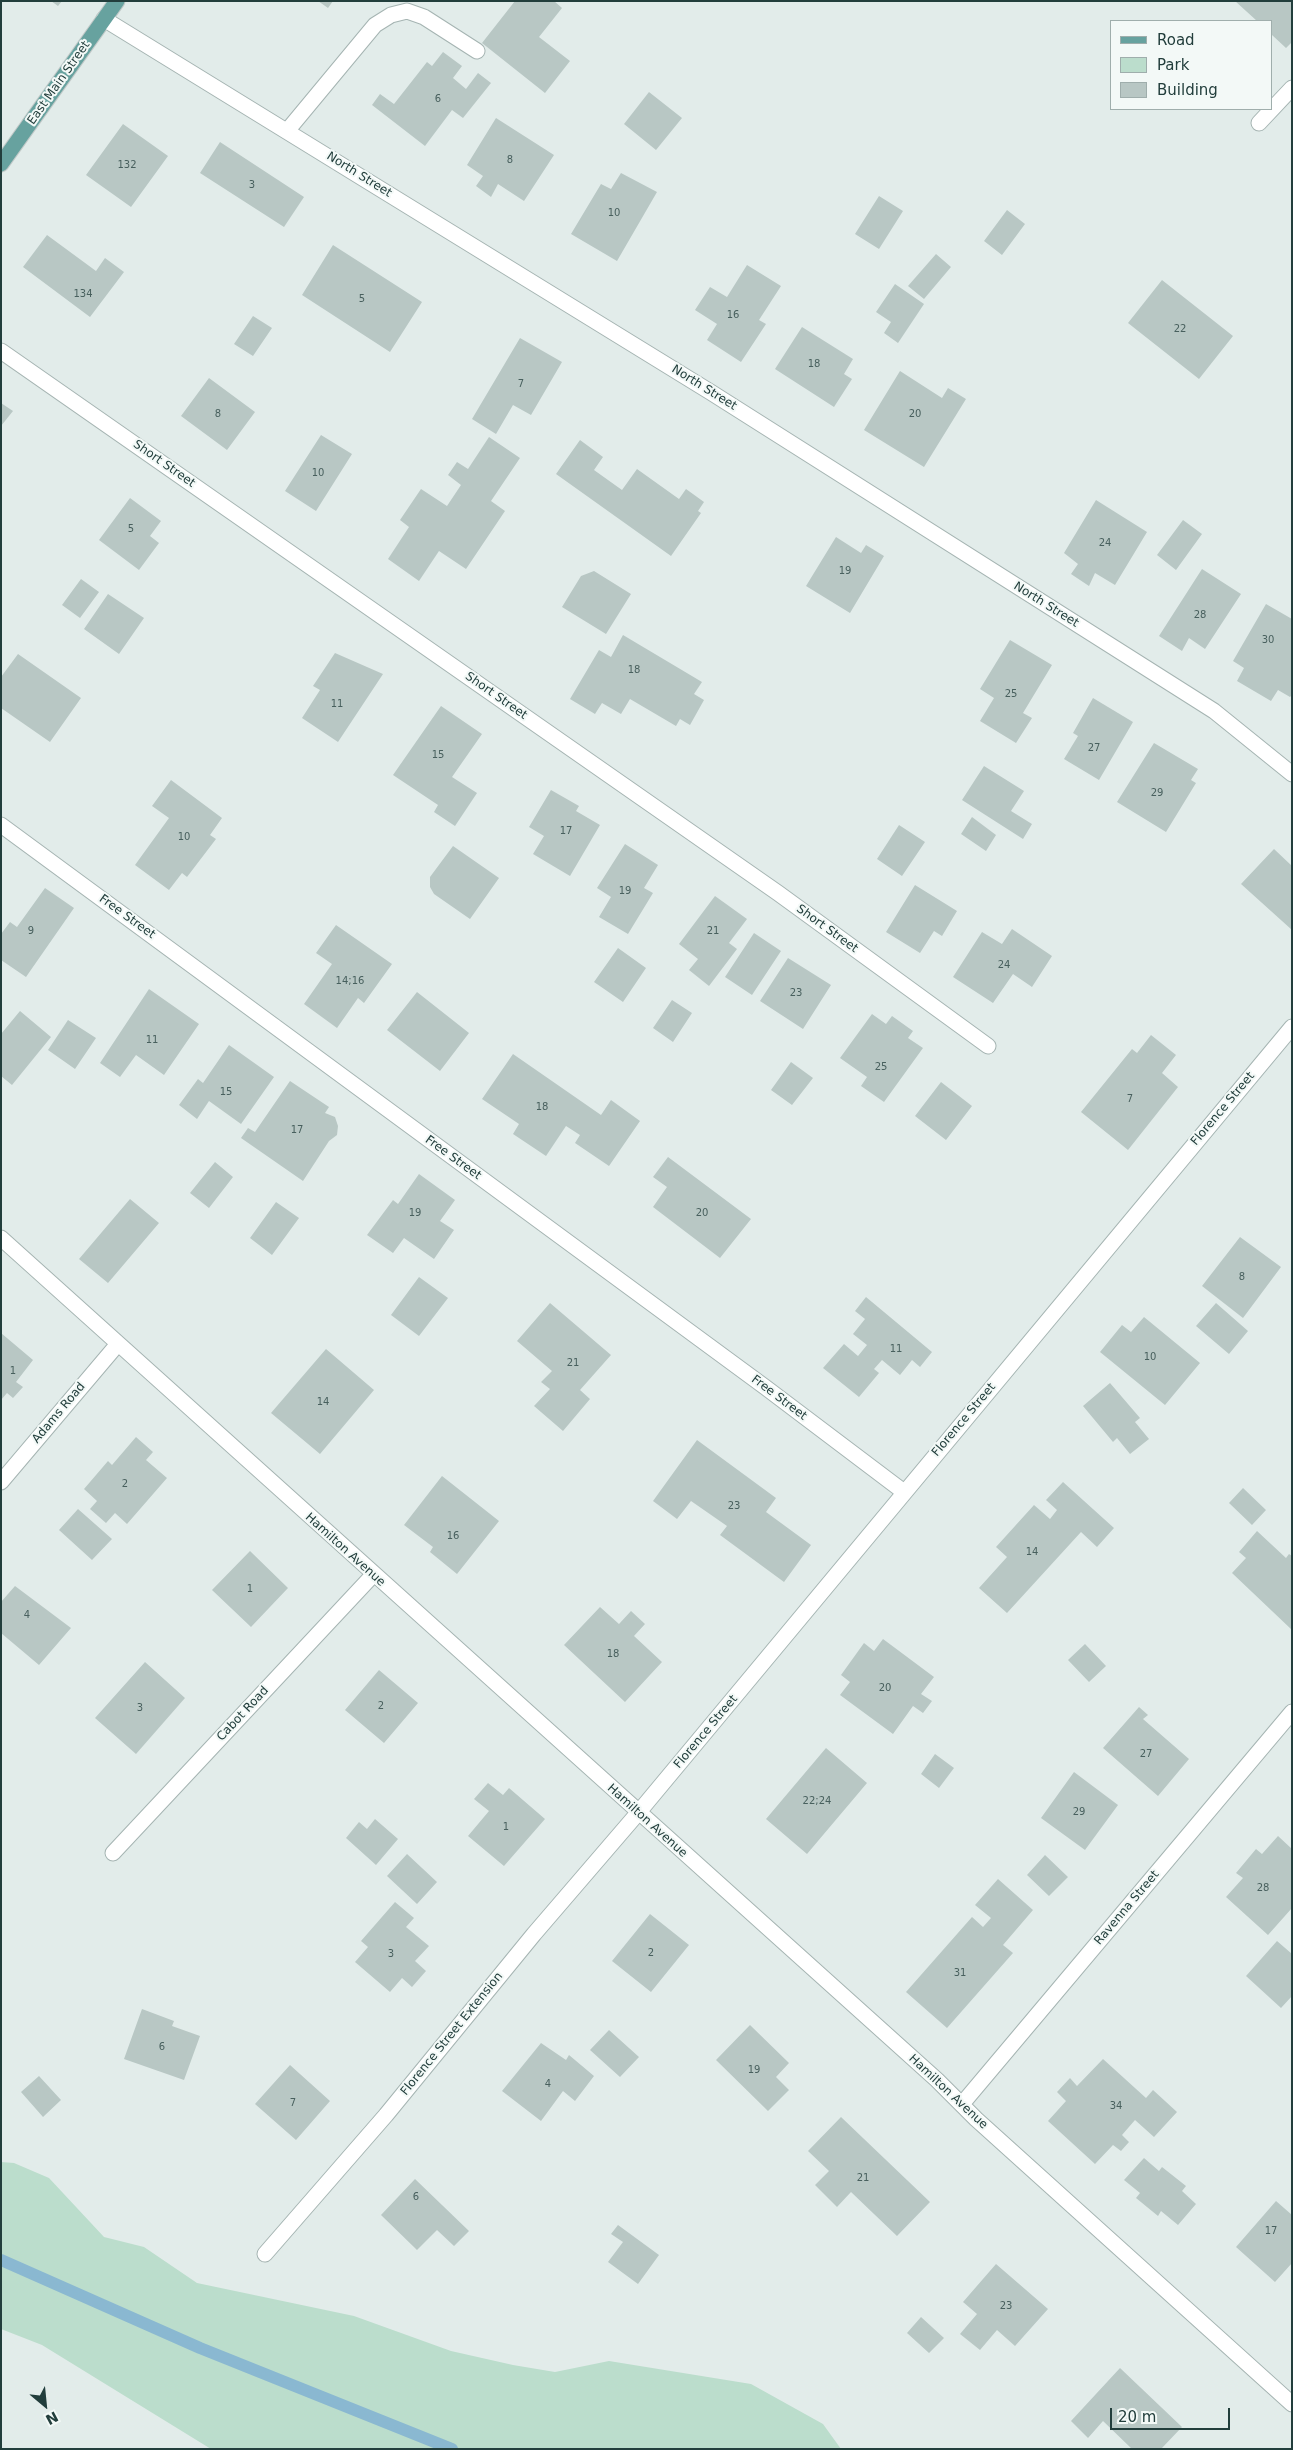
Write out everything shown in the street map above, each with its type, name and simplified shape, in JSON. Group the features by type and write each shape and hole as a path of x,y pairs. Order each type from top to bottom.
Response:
{"main road":[{"name":"East Main Street","path":"1,164 117,1"}],"street":[{"path":"287,130 375,25 391,15 407,11 424,17 477,51"},
{"name":"North Street","path":"104,19 712,393 1214,711 1292,774"},
{"path":"1273,108 1292,88"},
{"path":"1259,123 1271,110"},
{"name":"Short Street","path":"1,351 770,888 988,1046"},
{"name":"Free Street","path":"1,825 765,1387 904,1492"},
{"name":"Florence Street","path":"638,1814 1292,1027"},
{"name":"Hamilton Avenue","path":"1,1238 1292,2404"},
{"name":"Adams Road","path":"1,1482 117,1344"},
{"name":"Cabot Road","path":"113,1854 372,1575"},
{"name":"Ravenna Street","path":"962,2104 1292,1712"},
{"name":"Florence Street Extension","path":"265,2254 386,2115 534,1934 638,1814"}],"green space":[{"path":"1,2162 14,2163 49,2178 104,2237 144,2247 197,2283 354,2316 451,2351 513,2365 555,2372 609,2361 751,2384 823,2424 841,2449 211,2449 42,2345 1,2329"}],"building":[{"path":"51,1 62,1 58,6"},
{"path":"318,1 333,1 328,8"},
{"path":"515,1 554,1 562,8 539,37 570,61 545,93 482,43"},
{"path":"1235,1 1292,1 1292,42 1286,48 1273,36 1273,20 1256,20"},
{"path":"443,52 462,66 453,78 466,89 478,73 491,83 463,118 452,110 425,146 372,105 380,94 394,104 427,62 432,66"},
{"path":"649,92 682,118 656,150 624,124"},
{"path":"496,118 554,155 524,201 498,184 491,197 476,186 483,176 467,165"},
{"path":"123,124 168,156 131,207 86,175"},
{"path":"220,142 304,197 284,227 200,173"},
{"path":"621,173 657,192 617,261 571,234 601,184 611,189"},
{"path":"879,196 903,211 879,249 855,234"},
{"path":"1007,210 1025,224 1002,255 984,241"},
{"path":"47,235 96,271 105,258 124,272 90,317 23,267"},
{"path":"333,245 422,302 390,352 302,295"},
{"path":"936,254 951,267 924,299 908,286"},
{"path":"747,265 781,286 759,320 766,324 741,362 707,340 717,324 695,310 710,287 727,297"},
{"path":"1162,280 1233,336 1199,379 1128,323"},
{"path":"895,284 924,304 898,343 884,333 891,322 876,312"},
{"path":"253,316 272,328 253,356 234,344"},
{"path":"802,327 853,359 844,374 852,379 834,407 775,369"},
{"path":"520,338 562,362 531,415 513,405 496,434 472,419"},
{"path":"900,371 942,398 948,388 966,399 924,467 864,430"},
{"path":"209,378 255,412 227,450 181,416"},
{"path":"1,403 13,411 1,426"},
{"path":"321,435 352,454 316,511 285,491"},
{"path":"489,437 520,458 491,501 505,511 466,569 439,551 419,581 388,559 409,527 400,520 421,489 447,506 461,485 448,475 457,462 468,469"},
{"path":"580,440 603,457 594,470 622,490 637,469 679,499 686,489 704,502 698,511 701,513 671,556 556,474"},
{"path":"130,498 161,521 150,536 159,543 139,570 99,540"},
{"path":"1096,500 1147,532 1115,585 1095,573 1089,586 1071,574 1078,564 1064,553"},
{"path":"1183,520 1202,534 1176,570 1157,555"},
{"path":"836,537 861,553 866,545 884,556 850,613 806,586"},
{"path":"1202,569 1241,594 1205,649 1189,638 1182,651 1159,636"},
{"path":"594,571 631,594 606,634 562,607 581,576"},
{"path":"81,579 99,592 80,618 62,605"},
{"path":"108,594 144,618 119,654 84,629"},
{"path":"1266,604 1292,619 1292,695 1290,697 1278,690 1271,701 1237,681 1244,668 1233,661"},
{"path":"623,635 702,682 694,694 704,700 690,725 680,719 676,726 630,699 621,714 602,703 595,714 570,699 599,650 611,657"},
{"path":"1010,640 1052,665 1023,713 1032,718 1016,743 980,721 994,698 980,689"},
{"path":"335,653 383,674 338,742 302,718 320,690 313,686"},
{"path":"18,654 81,698 50,742 1,708 1,677"},
{"path":"1093,698 1133,722 1099,780 1064,759 1078,736 1073,733"},
{"path":"441,706 482,734 452,777 477,793 455,826 434,812 438,805 393,775"},
{"path":"1154,743 1198,769 1191,780 1196,783 1166,832 1117,802"},
{"path":"984,766 1024,791 1011,811 1032,824 1023,839 962,800"},
{"path":"171,780 222,818 210,835 216,839 187,877 182,873 169,890 135,865 169,818 152,806"},
{"path":"551,790 579,806 576,811 600,825 570,876 533,854 544,836 529,827"},
{"path":"972,817 996,835 986,851 961,834"},
{"path":"899,825 925,842 902,876 877,859"},
{"path":"625,844 658,865 644,888 653,893 628,934 599,917 611,897 597,888"},
{"path":"453,846 499,878 470,919 434,894 430,887 430,877"},
{"path":"1274,849 1292,866 1292,930 1241,884"},
{"path":"915,885 957,911 942,936 934,931 920,953 886,932"},
{"path":"45,888 74,908 26,977 1,960 1,934 10,922 17,927"},
{"path":"715,896 747,919 729,943 737,949 709,986 689,970 698,959 679,944"},
{"path":"336,925 392,964 364,1003 358,998 337,1028 304,1004 332,964 316,953"},
{"path":"1012,929 1052,956 1032,987 1013,974 993,1003 953,977 982,932 1002,944"},
{"path":"754,933 781,951 752,995 725,977"},
{"path":"618,948 646,968 623,1002 594,982"},
{"path":"788,958 831,985 803,1029 760,1001"},
{"path":"149,989 199,1024 164,1075 136,1055 120,1077 100,1063"},
{"path":"417,992 469,1033 440,1071 387,1030"},
{"path":"672,1000 692,1013 673,1042 653,1028"},
{"path":"20,1011 51,1037 12,1085 1,1076 1,1034"},
{"path":"872,1014 886,1024 892,1016 913,1031 908,1038 923,1048 884,1102 861,1086 867,1077 840,1058"},
{"path":"68,1020 96,1038 75,1069 48,1050"},
{"path":"1151,1035 1176,1055 1162,1073 1178,1087 1128,1150 1081,1112 1132,1049 1137,1053"},
{"path":"229,1045 274,1077 241,1124 209,1101 197,1119 179,1105 198,1079 203,1083"},
{"path":"513,1054 601,1115 611,1100 640,1121 609,1166 575,1143 580,1135 566,1126 546,1156 513,1134 519,1124 482,1099"},
{"path":"791,1062 813,1078 792,1105 771,1090"},
{"path":"290,1081 329,1107 325,1113 335,1117 338,1126 337,1135 329,1141 303,1181 241,1138 248,1128 255,1132"},
{"path":"941,1082 972,1106 946,1140 915,1116"},
{"path":"668,1157 751,1219 720,1258 653,1207 667,1187 653,1177"},
{"path":"215,1162 233,1177 209,1208 190,1193"},
{"path":"419,1174 455,1200 440,1221 454,1230 434,1259 404,1238 393,1253 367,1235 393,1200 398,1204"},
{"path":"130,1199 159,1223 108,1283 79,1259"},
{"path":"276,1202 299,1218 272,1255 250,1238"},
{"path":"1240,1237 1281,1267 1243,1318 1202,1286"},
{"path":"419,1277 448,1298 419,1336 391,1315"},
{"path":"866,1297 932,1352 920,1367 912,1360 900,1375 882,1360 874,1369 879,1373 859,1397 823,1368 844,1344 858,1356 867,1345 853,1334 865,1319 855,1311"},
{"path":"550,1303 611,1355 580,1390 590,1399 563,1431 534,1406 550,1389 541,1382 552,1371 517,1341"},
{"path":"1216,1303 1248,1331 1229,1354 1196,1326"},
{"path":"1144,1317 1200,1363 1165,1405 1100,1352 1122,1325 1131,1332"},
{"path":"1,1333 33,1360 16,1382 23,1387 13,1398 7,1393 1,1400"},
{"path":"326,1349 374,1390 320,1454 271,1413"},
{"path":"1110,1383 1140,1418 1135,1422 1149,1439 1130,1454 1117,1438 1113,1442 1083,1406"},
{"path":"136,1437 153,1452 146,1460 167,1478 127,1524 115,1513 106,1523 90,1509 97,1501 84,1489 108,1461 112,1465"},
{"path":"697,1440 776,1498 766,1512 811,1545 784,1582 720,1535 727,1526 691,1501 677,1519 653,1501"},
{"path":"442,1476 499,1521 457,1574 430,1552 433,1547 404,1525"},
{"path":"1063,1482 1114,1528 1097,1547 1081,1532 1007,1613 979,1588 1007,1557 996,1547 1034,1505 1050,1519 1057,1510 1046,1500"},
{"path":"1243,1488 1266,1510 1252,1525 1229,1503"},
{"path":"78,1509 112,1539 92,1560 59,1530"},
{"path":"1257,1531 1286,1558 1289,1554 1292,1556 1292,1630 1232,1573 1246,1558 1239,1552"},
{"path":"250,1551 288,1588 251,1627 212,1590"},
{"path":"15,1586 71,1628 39,1665 1,1633 1,1602"},
{"path":"600,1607 619,1624 631,1611 645,1624 634,1636 662,1662 625,1702 564,1645"},
{"path":"883,1639 934,1677 921,1694 932,1701 923,1713 913,1706 893,1734 840,1695 850,1682 841,1675 864,1643 874,1651"},
{"path":"1085,1644 1106,1666 1089,1682 1068,1660"},
{"path":"145,1662 185,1698 136,1754 95,1718"},
{"path":"379,1670 418,1703 384,1743 345,1710"},
{"path":"1139,1707 1148,1715 1143,1719 1189,1759 1158,1796 1103,1748"},
{"path":"826,1748 867,1783 807,1854 766,1819"},
{"path":"935,1754 954,1768 939,1788 921,1774"},
{"path":"1074,1772 1118,1805 1085,1850 1041,1818"},
{"path":"488,1783 503,1795 509,1788 545,1819 504,1866 468,1836 489,1811 474,1799"},
{"path":"375,1819 398,1839 376,1865 346,1838 359,1822 367,1829"},
{"path":"1278,1836 1292,1849 1292,1908 1268,1935 1226,1897 1243,1878 1236,1873 1256,1849 1262,1854"},
{"path":"407,1854 437,1882 417,1904 387,1876"},
{"path":"1045,1855 1068,1877 1049,1896 1027,1875"},
{"path":"998,1879 1033,1910 1003,1945 1013,1953 947,2028 906,1992 972,1917 983,1927 991,1918 975,1905"},
{"path":"395,1902 414,1918 406,1927 429,1946 415,1961 426,1971 412,1987 402,1978 390,1992 355,1962 368,1947 361,1941"},
{"path":"650,1914 689,1945 651,1992 612,1961"},
{"path":"1277,1941 1292,1954 1292,1996 1281,2008 1246,1976"},
{"path":"142,2009 174,2021 172,2026 200,2036 184,2080 124,2059"},
{"path":"750,2025 789,2063 776,2077 789,2090 768,2111 716,2060"},
{"path":"609,2030 639,2057 620,2077 590,2050"},
{"path":"541,2043 566,2060 569,2055 594,2076 575,2101 563,2091 541,2121 502,2091"},
{"path":"1103,2059 1146,2098 1153,2090 1177,2112 1154,2137 1135,2120 1122,2135 1129,2142 1121,2151 1113,2145 1095,2164 1048,2121 1066,2101 1057,2092 1070,2078 1077,2086"},
{"path":"290,2065 330,2101 296,2140 255,2104"},
{"path":"39,2076 61,2100 43,2117 21,2092"},
{"path":"841,2117 930,2202 897,2236 851,2192 837,2207 815,2185 829,2171 808,2151"},
{"path":"1144,2158 1159,2171 1162,2167 1186,2186 1182,2191 1196,2204 1178,2225 1161,2211 1158,2216 1136,2198 1140,2193 1124,2180"},
{"path":"415,2179 469,2231 454,2246 437,2230 417,2250 381,2215"},
{"path":"1276,2201 1292,2215 1292,2263 1275,2282 1236,2247"},
{"path":"618,2225 659,2255 638,2284 608,2262 623,2242 611,2234"},
{"path":"996,2264 1048,2309 1015,2346 997,2330 980,2350 960,2334 977,2314 963,2302"},
{"path":"921,2317 944,2338 929,2353 907,2333"},
{"path":"1120,2368 1182,2427 1161,2449 1132,2449 1103,2421 1088,2438 1071,2421"}],"waterway":[{"path":"1,2260 200,2348 452,2449"}]}
